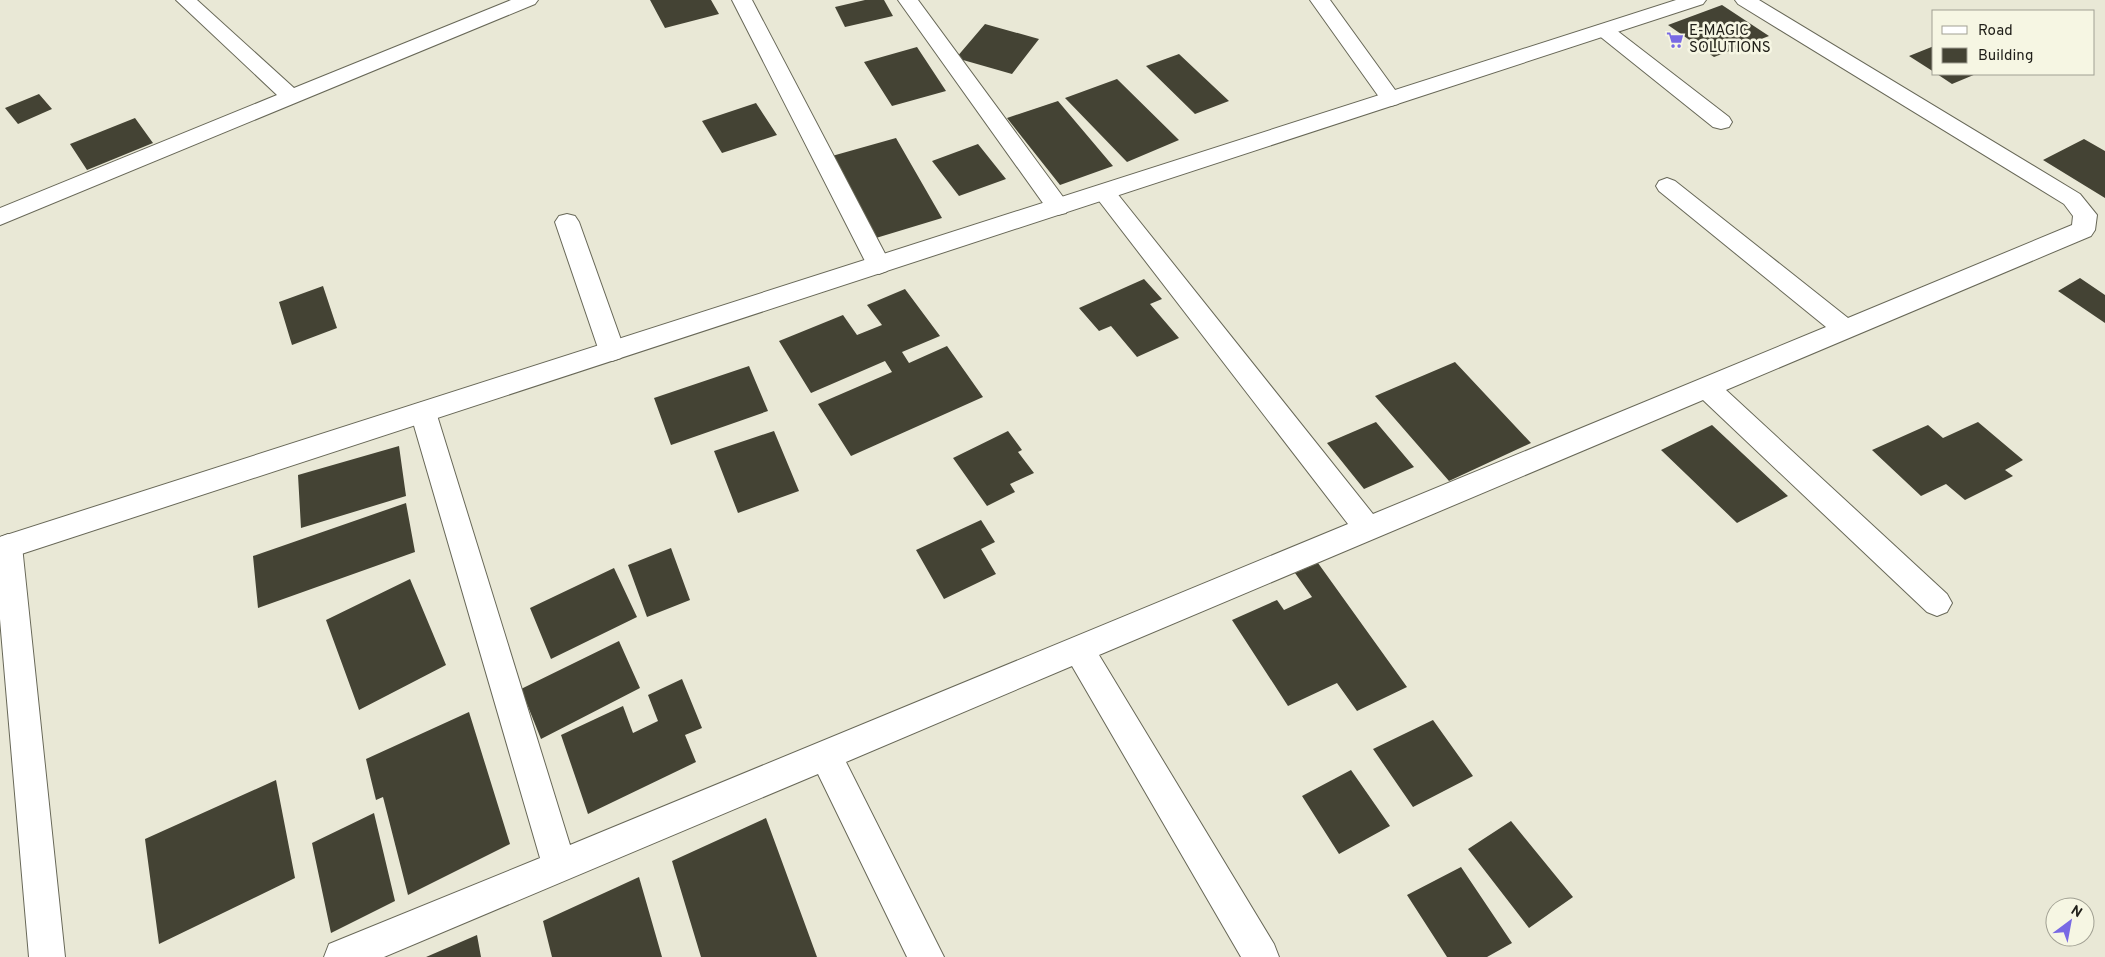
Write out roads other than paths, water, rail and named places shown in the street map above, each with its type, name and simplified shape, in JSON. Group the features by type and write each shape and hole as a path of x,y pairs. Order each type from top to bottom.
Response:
{"street":[{"path":"186,0 292,98"},
{"path":"0,217 528,0"},
{"path":"742,0 879,265"},
{"path":"908,0 1058,207"},
{"path":"1320,0 1391,99"},
{"path":"48,957 4,548 1696,0"},
{"path":"342,957 559,865 1369,530 2083,230 2085,215 2072,198 1745,0"},
{"path":"1604,30 1721,122"},
{"path":"1667,186 1846,330"},
{"path":"1104,192 1369,530"},
{"path":"567,222 612,351"},
{"path":"1707,388 1937,603"},
{"path":"423,412 559,865"},
{"path":"1079,650 1261,957"},
{"path":"825,755 926,957"}],"place":[{"name":"E-MAGIC SOLUTIONS","path":"1675,40"}]}
